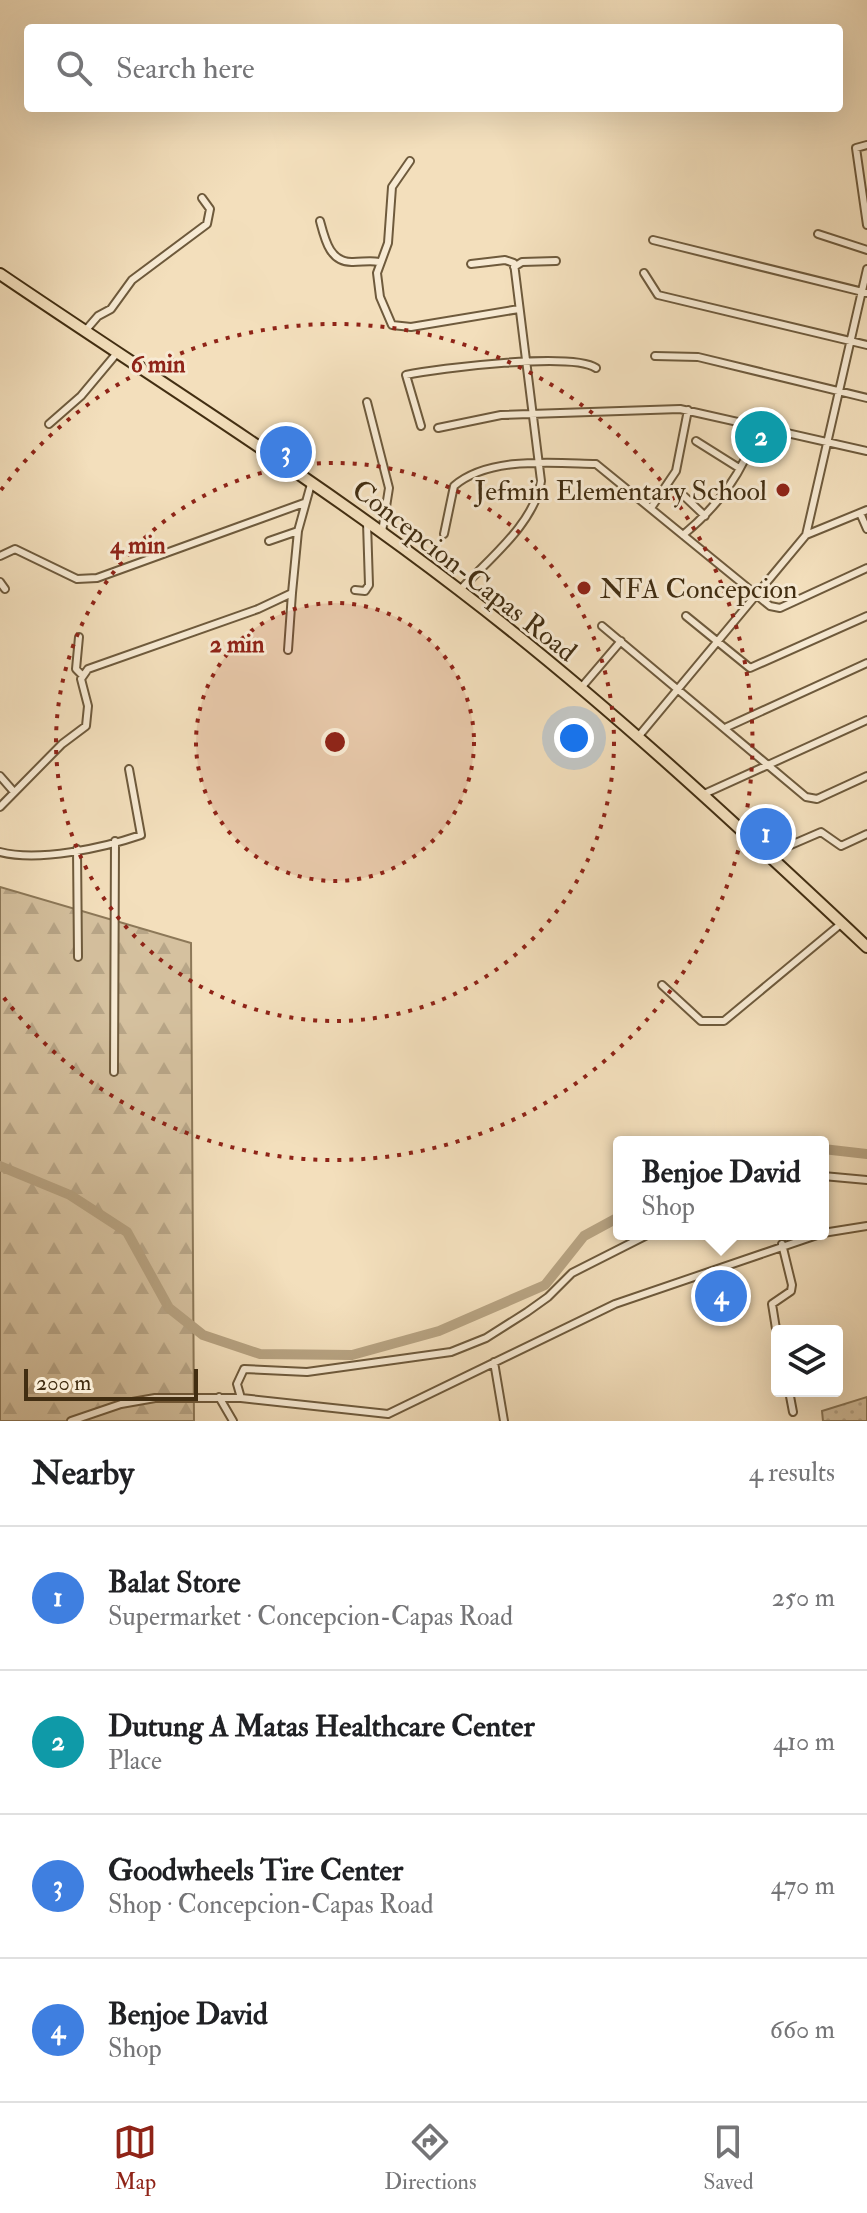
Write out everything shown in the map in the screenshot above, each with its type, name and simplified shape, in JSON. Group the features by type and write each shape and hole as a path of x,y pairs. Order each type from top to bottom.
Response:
{"main road":[{"name":"Concepcion-Capas Road","path":"0,274 382,532 460,590 704,794 867,947"}],"street":[{"path":"867,145 856,148 864,182 867,224"},
{"path":"410,161 392,187 388,243 379,262 380,297 388,319 397,327 519,309"},
{"path":"85,331 98,316 111,309 132,280 207,224 210,209 202,198"},
{"path":"320,221 326,243 337,258 350,263 379,262"},
{"path":"818,234 867,250"},
{"path":"653,240 864,293"},
{"path":"460,590 537,500 540,463 514,267 509,260 471,264"},
{"path":"514,267 522,262 556,261"},
{"path":"806,535 849,340 864,293 867,269"},
{"path":"644,273 658,295 867,345"},
{"path":"49,424 81,396 117,353"},
{"path":"655,356 698,357 867,398"},
{"path":"421,426 406,375 525,362 585,362 596,368"},
{"path":"367,402 389,488 382,532"},
{"path":"651,508 676,471 688,410"},
{"path":"438,428 501,415 688,410 867,451"},
{"path":"683,535 717,506 758,427"},
{"path":"696,441 739,468"},
{"path":"444,534 453,490 458,483 482,472 540,463 596,464 770,606 780,608 867,568"},
{"path":"288,650 298,531 311,484"},
{"path":"684,496 705,516"},
{"path":"0,556 15,549 77,579 97,578 304,503"},
{"path":"637,738 806,535 864,512 867,529"},
{"path":"355,590 365,591 369,585 367,522"},
{"path":"269,541 298,531"},
{"path":"82,675 88,669 258,609 292,593"},
{"path":"686,616 750,668 867,616"},
{"path":"602,626 812,800 867,776"},
{"path":"0,807 62,744 86,726 88,706 82,675 76,669 79,637"},
{"path":"580,689 621,641"},
{"path":"727,727 867,663"},
{"path":"704,794 867,720"},
{"path":"0,852 30,858 138,836 142,831 129,769"},
{"path":"0,776 14,792"},
{"path":"770,854 821,832 848,855"},
{"path":"841,846 867,834"},
{"path":"114,1072 115,841"},
{"path":"77,849 78,957"},
{"path":"662,985 701,1021 724,1021 842,923"},
{"path":"829,1177 867,1180"},
{"path":"829,1233 867,1226"},
{"path":"241,1398 237,1384 244,1369 307,1372 442,1354 486,1338 548,1297 572,1273 637,1240"},
{"path":"71,1421 140,1400 219,1397 363,1417 393,1413 615,1304 798,1240"},
{"path":"775,1325 772,1304 788,1294 792,1285 782,1244"},
{"path":"494,1362 504,1421"},
{"path":"219,1397 233,1421"},
{"path":"790,1397 793,1412"}],"green space":[{"path":"0,887 191,943 194,1421 0,1421"},
{"path":"867,1397 867,1421 823,1421 822,1411"}],"waterway":[{"path":"829,1150 867,1154"},
{"path":"0,1166 70,1195 127,1232 169,1308 203,1335 260,1354 352,1355 439,1331 545,1285 584,1236 613,1220"}],"place":[{"name":"Dutung A Matas Healthcare Center","path":"761,437"},
{"name":"Goodwheels Tire Center","path":"286,452"},
{"name":"Jefmin Elementary School","path":"783,490"},
{"name":"NFA Concepcion","path":"584,588"},
{"name":"Balat Store","path":"766,834"},
{"name":"Benjoe David","path":"721,1296"}]}
